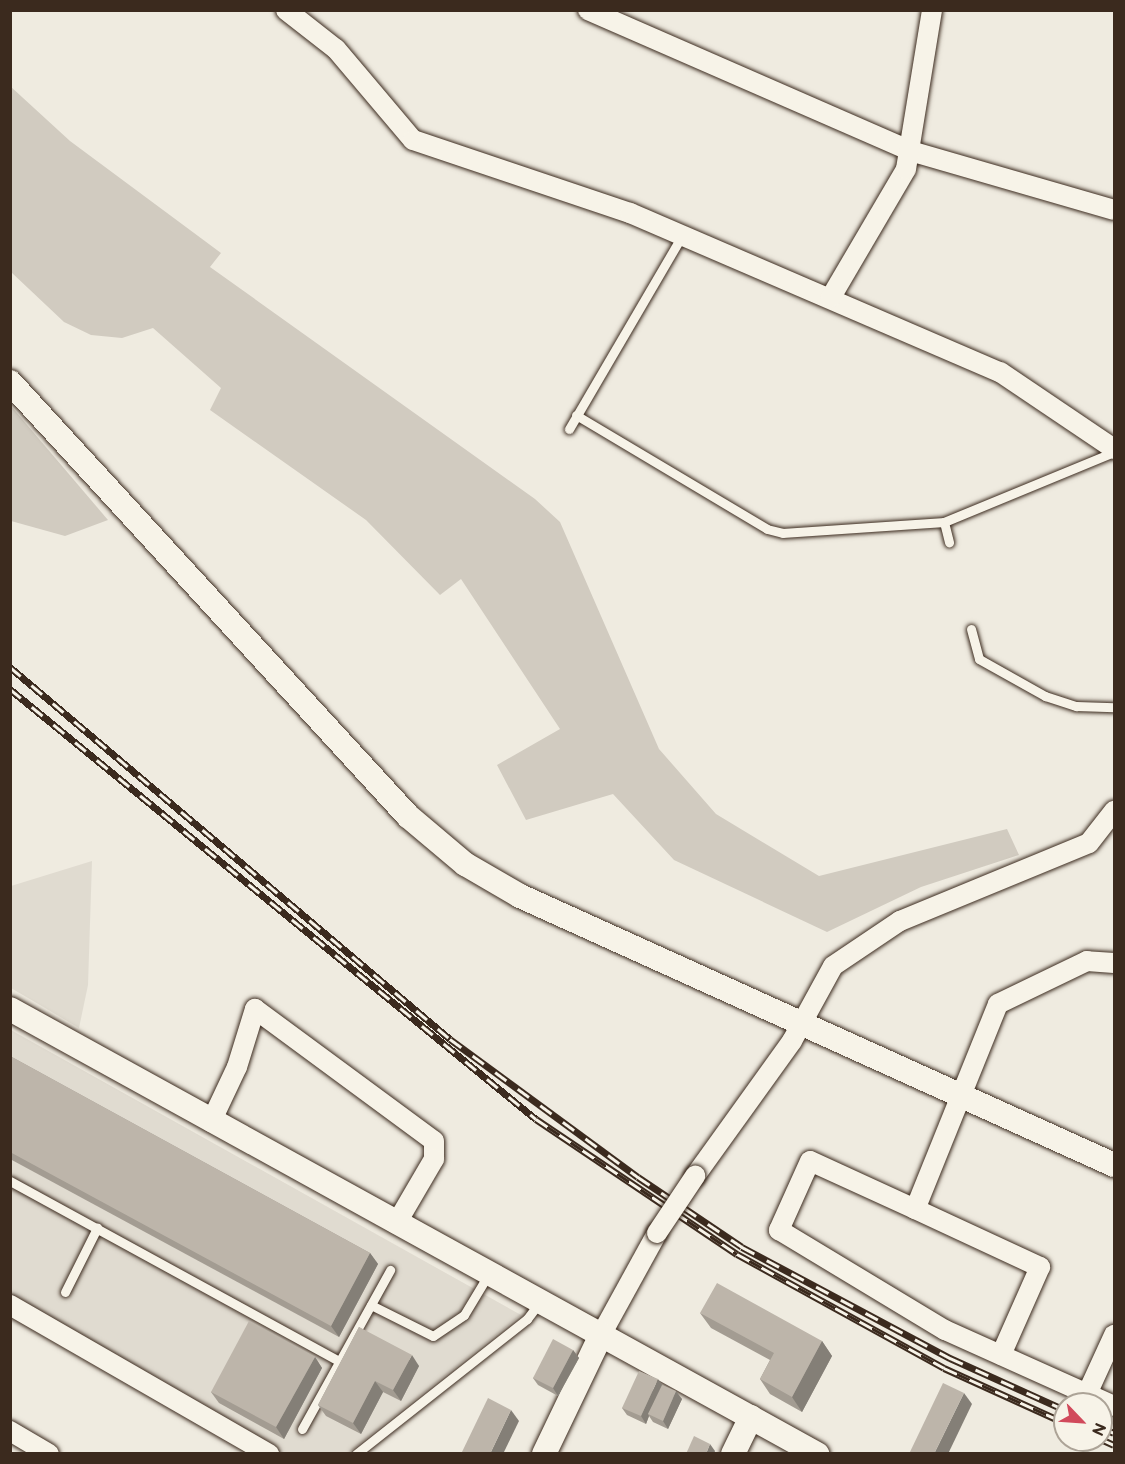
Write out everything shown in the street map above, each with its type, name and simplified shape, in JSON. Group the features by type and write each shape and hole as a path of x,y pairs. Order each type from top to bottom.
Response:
{"street":[{"path":"286,10 336,49 412,140 683,234 831,297 1007,375 1114,451"},
{"path":"588,10 910,151 1114,210"},
{"path":"831,297 906,169 932,10"},
{"path":"10,382 408,816 465,864 520,896 1114,1165"},
{"path":"544,1454 601,1335 657,1233 801,1024 833,966 865,940 1089,843 1114,811"},
{"path":"915,1209 998,1004 1087,962 1114,963"},
{"path":"211,1122 237,1067 255,1008 434,1141 434,1159 396,1224"},
{"path":"10,1009 488,1275 817,1454"},
{"path":"1001,1355 1040,1268 810,1161 779,1230 945,1330 1083,1392"},
{"path":"10,1305 269,1454"},
{"path":"1088,1392 1114,1335"},
{"path":"733,1454 751,1417"},
{"path":"10,1431 49,1454"}],"lane":[{"path":"568,429 683,234"},
{"path":"576,415 767,529 795,532 944,522 1114,451"},
{"path":"944,522 949,542"},
{"path":"971,629 979,659 1045,696 1076,706 1114,707"},
{"path":"10,1181 340,1362"},
{"path":"65,1292 97,1228"},
{"path":"302,1429 390,1270"},
{"path":"371,1305 433,1336 464,1315 488,1275"},
{"path":"356,1454 527,1319 541,1302"}],"shaded area":[{"path":"10,86 70,141 221,253 210,267 535,499 560,522 659,749 716,814 819,876 1007,829 1019,855 921,887 827,932 674,860 613,794 526,820 497,765 560,729 461,579 440,595 366,520 210,410 221,388 153,328 122,338 91,335 64,322 11,272"},
{"path":"11,406 108,520 65,536 11,521"},
{"path":"92,861 88,985 79,1028 11,988 11,886"},
{"path":"11,1030 521,1315 348,1453 284,1454 11,1295"}],"building":[{"path":"10,1056 370,1253 331,1326 10,1152"},
{"path":"717,1283 822,1341 792,1397 760,1379 774,1353 700,1313"},
{"path":"249,1321 315,1357 276,1427 211,1392"},
{"path":"359,1327 412,1355 393,1390 375,1381 353,1423 318,1405"},
{"path":"553,1339 573,1350 553,1388 533,1378"},
{"path":"639,1371 658,1379 641,1416 622,1408"},
{"path":"943,1383 964,1393 934,1454 909,1454"},
{"path":"662,1385 676,1391 663,1421 648,1414"},
{"path":"488,1398 511,1410 490,1454 461,1454"},
{"path":"694,1436 710,1444 706,1454 686,1454"}],"railway":[{"path":"10,667 450,1039 638,1177 742,1247 950,1358 1053,1405"},
{"path":"10,689 536,1119 737,1254 944,1368 1053,1418"}]}
